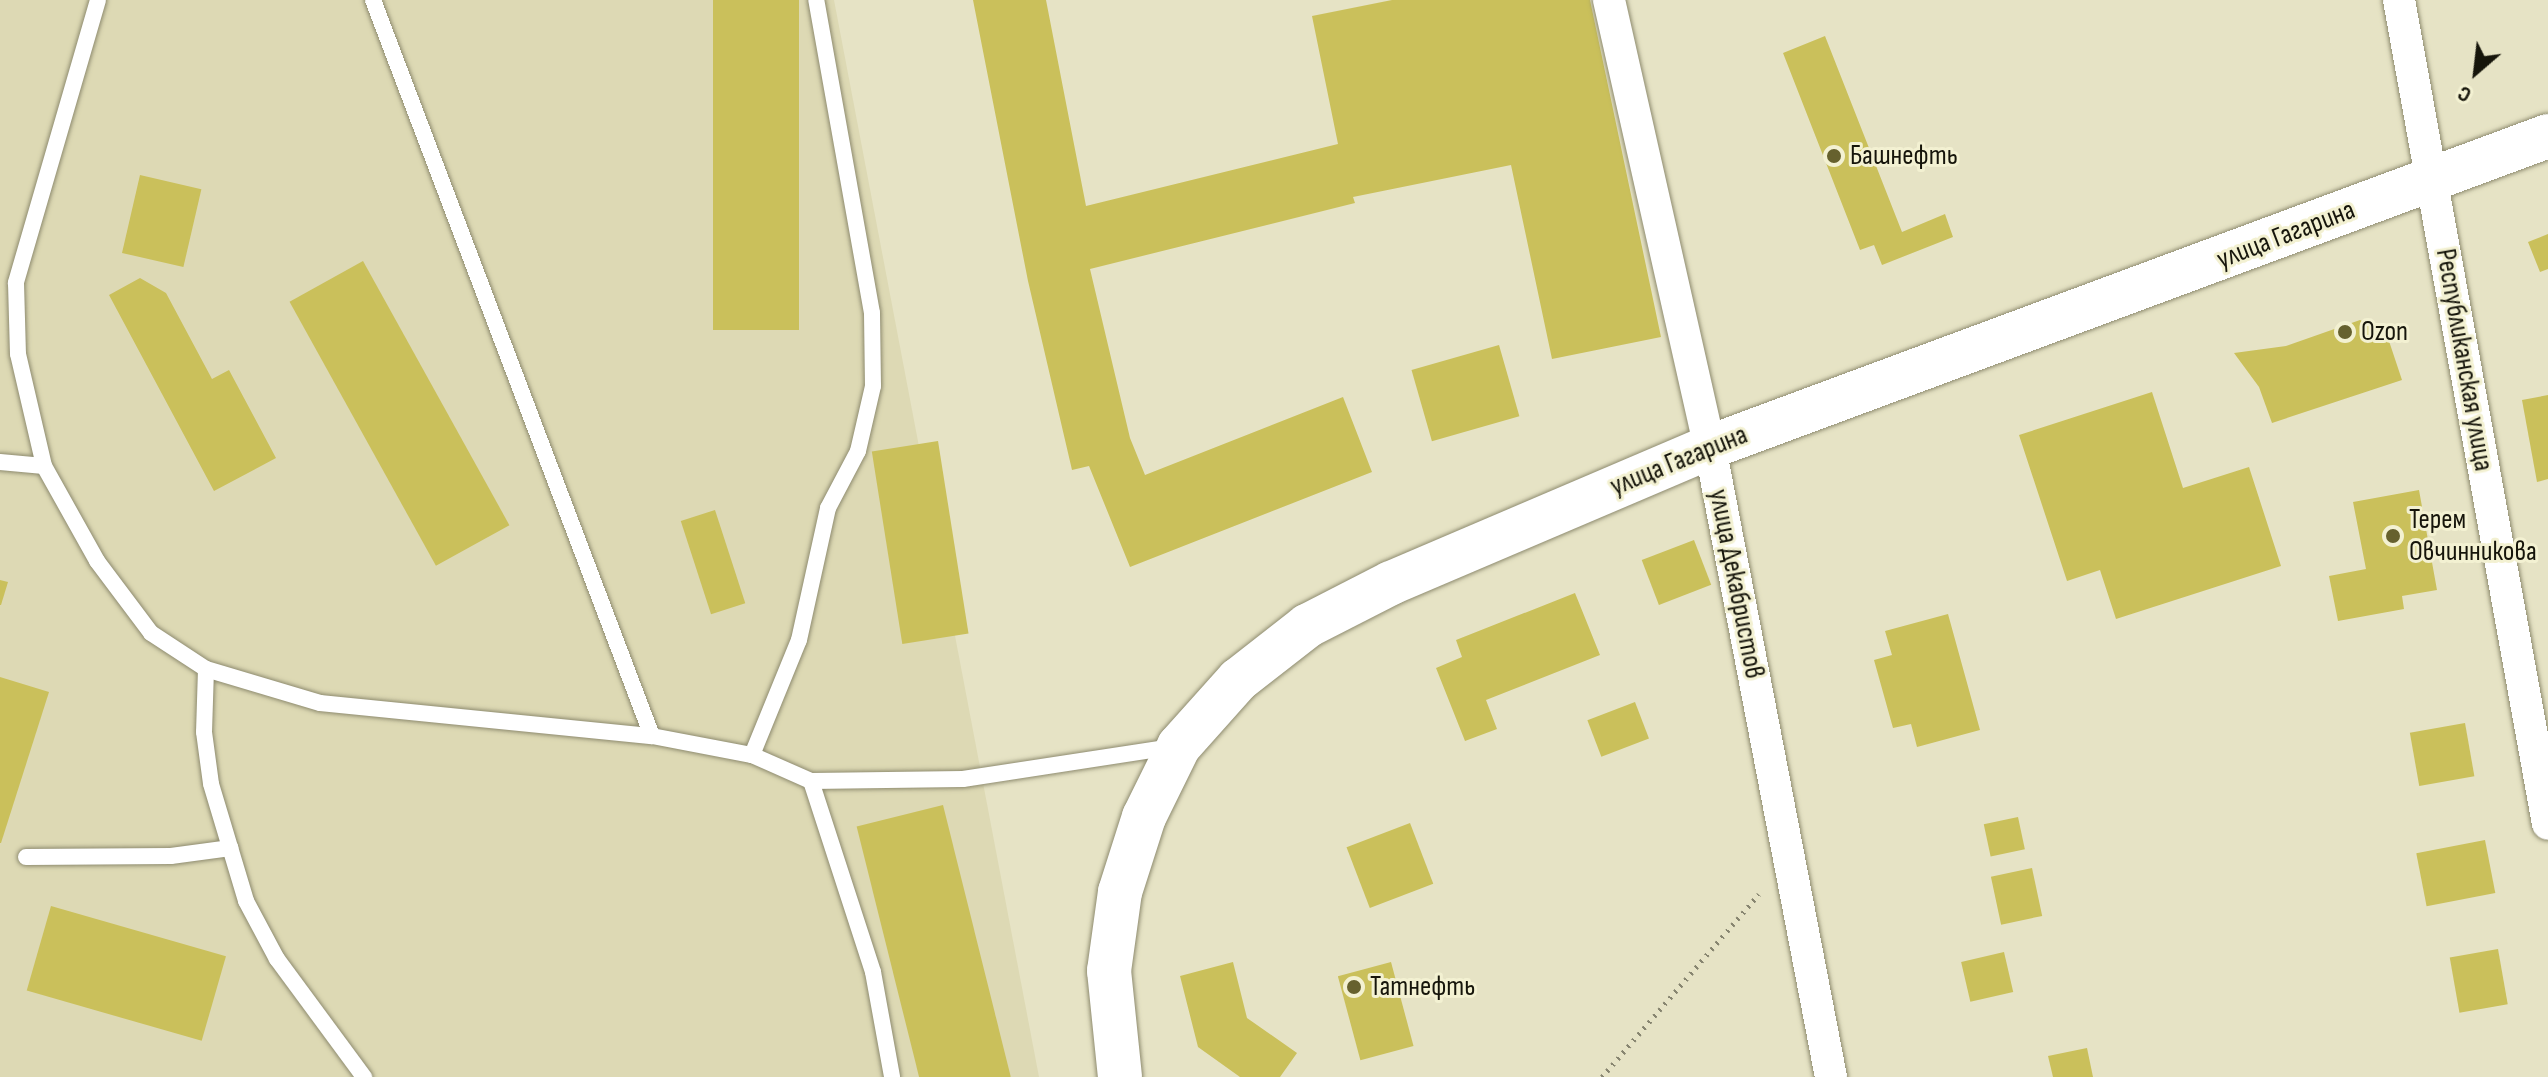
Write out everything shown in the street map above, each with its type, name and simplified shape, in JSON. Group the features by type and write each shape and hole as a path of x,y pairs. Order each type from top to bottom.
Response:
{"main road":[{"name":"улица Гагарина","path":"1120,1077 1109,971 1120,892 1144,817 1179,746 1238,680 1307,626 1405,577 1710,447 2548,136"}],"street":[{"name":"улица Декабристов","path":"1609,0 1710,447 1831,1077"},
{"name":"Республиканская улица","path":"2399,0 2548,824"}],"lane":[{"path":"98,0 16,283 18,354 44,466 97,561 151,633 206,669 320,703 652,736 752,755 811,781 963,779 1179,746"},
{"path":"373,0 652,736"},
{"path":"752,755 799,640 828,508 858,451 873,386 872,313 816,0"},
{"path":"0,462 44,466"},
{"path":"206,669 204,732 211,784 246,901 277,959 364,1077"},
{"path":"811,781 873,972 892,1077"},
{"path":"26,857 171,856 230,848"}],"path":[{"path":"1602,1077 1789,860"}],"shaded area":[{"path":"0,0 834,0 1039,1077 0,1077"}],"building":[{"path":"713,0 799,0 799,330 713,330"},
{"path":"973,0 1046,0 1086,206 1338,144 1312,16 1392,0 1590,0 1661,337 1552,359 1511,165 1353,197 1355,203 1090,269 1130,438 1145,475 1343,397 1372,472 1130,567 1089,466 1072,470 1028,281"},
{"path":"1825,36 1902,232 1945,214 1953,237 1882,265 1874,245 1860,250 1783,53"},
{"path":"140,175 201,189 183,267 122,253"},
{"path":"2548,234 2548,269 2540,272 2528,242"},
{"path":"363,261 509,525 436,566 290,302"},
{"path":"140,278 166,293 212,379 229,370 276,458 214,491 109,295"},
{"path":"2360,320 2386,332 2402,380 2272,423 2259,387 2234,353 2286,346"},
{"path":"1499,345 1519,416 1432,441 1412,370"},
{"path":"2152,392 2183,488 2249,467 2281,566 2116,619 2100,570 2067,581 2019,435"},
{"path":"2548,395 2548,479 2537,482 2522,400"},
{"path":"938,441 969,634 902,644 872,451"},
{"name":"Терем Овчинникова","path":"2419,490 2437,590 2402,596 2404,609 2338,621 2329,576 2366,569 2353,502"},
{"path":"715,510 745,603 711,614 681,521"},
{"path":"1694,540 1711,585 1659,605 1642,560"},
{"path":"0,580 8,582 1,605 0,605"},
{"path":"1575,593 1600,655 1486,700 1497,729 1465,741 1436,668 1462,657 1456,640"},
{"path":"1948,614 1980,730 1917,747 1911,724 1893,728 1874,660 1892,655 1885,631"},
{"path":"0,677 49,692 1,843 0,843"},
{"path":"1635,702 1649,738 1601,757 1587,720"},
{"path":"2465,723 2474,776 2419,786 2410,733"},
{"path":"943,805 1011,1077 919,1077 857,827"},
{"path":"2018,817 2025,849 1991,857 1984,824"},
{"path":"1410,823 1433,884 1370,908 1347,847"},
{"path":"2485,840 2495,893 2427,906 2416,853"},
{"path":"2032,868 2042,916 2001,925 1991,877"},
{"path":"51,906 226,956 202,1041 27,991"},
{"path":"2498,949 2508,1004 2459,1013 2450,958"},
{"path":"2004,952 2013,992 1970,1002 1961,962"},
{"path":"1233,962 1247,1018 1297,1053 1280,1077 1240,1077 1198,1047 1180,976"},
{"path":"1391,962 1414,1046 1360,1060 1338,976"},
{"path":"2087,1048 2093,1077 2053,1077 2048,1056"}],"place":[{"name":"Башнефть","path":"1834,156"},
{"name":"Ozon","path":"2345,332"},
{"name":"Терем Овчинникова","path":"2393,536"},
{"name":"Татнефть","path":"1354,987"}]}
